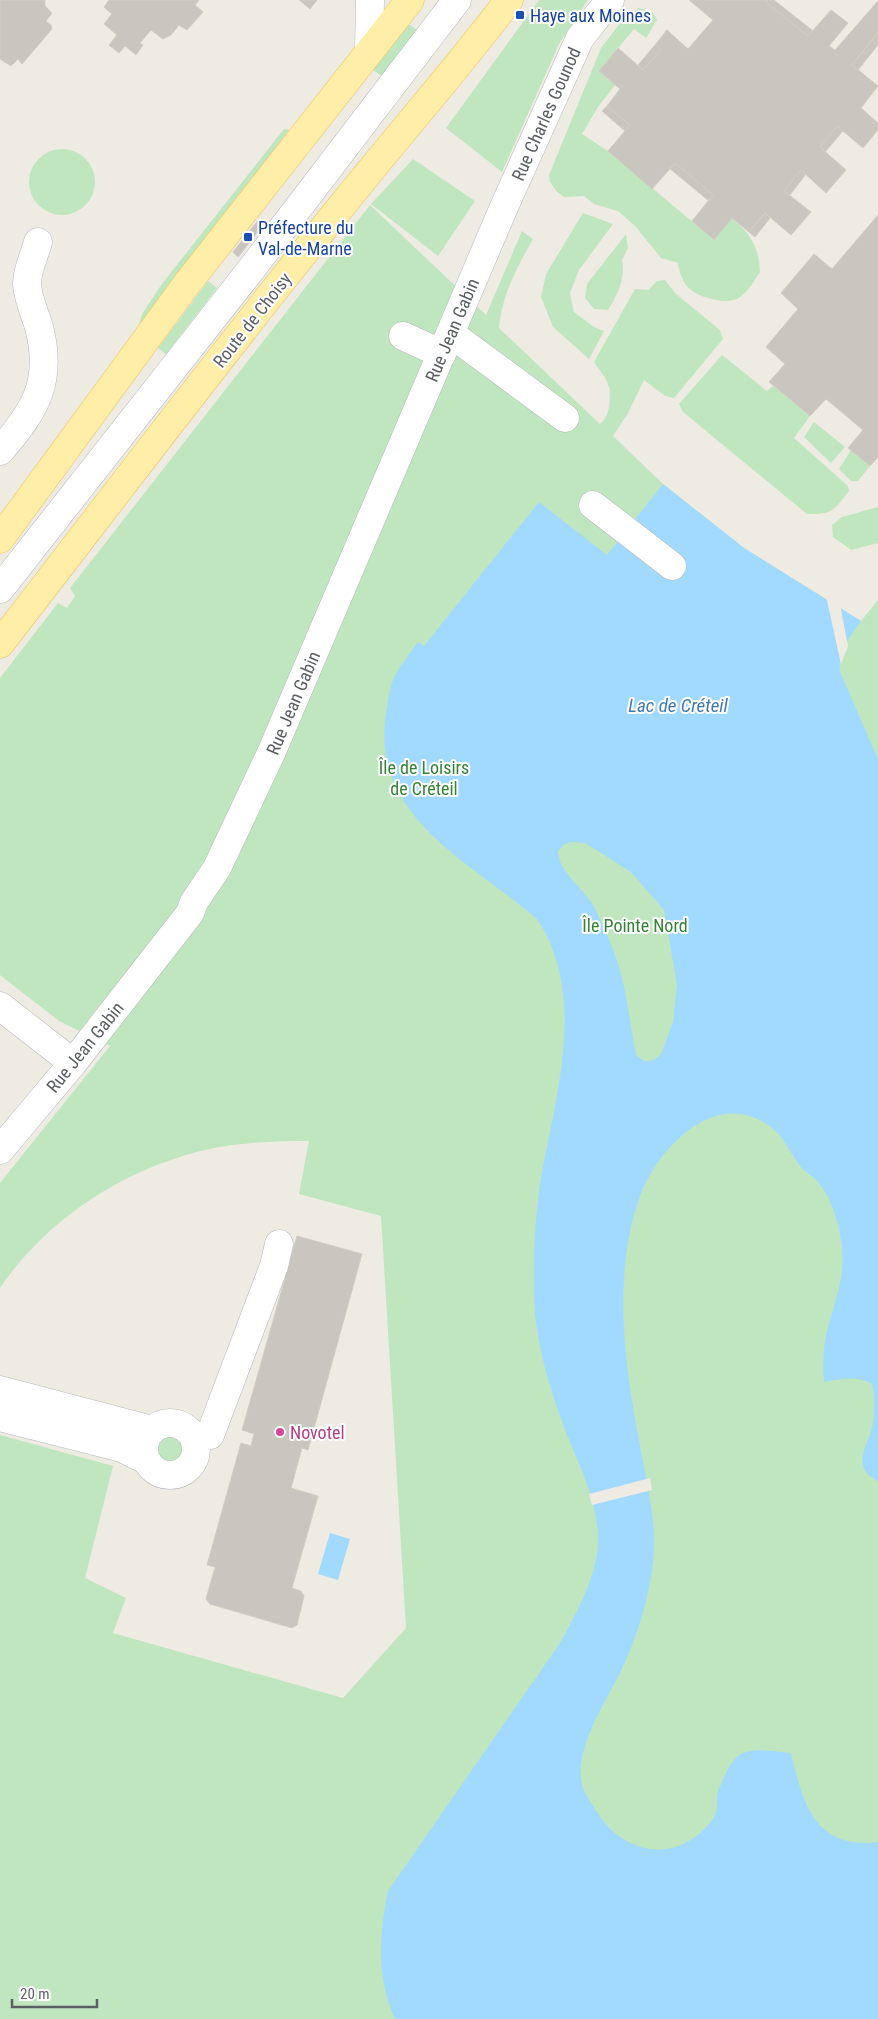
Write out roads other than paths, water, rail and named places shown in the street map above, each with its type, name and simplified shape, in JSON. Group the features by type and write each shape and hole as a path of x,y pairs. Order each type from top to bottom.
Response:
{"main road":[{"path":"0,539 186,285 410,0"},
{"name":"Route de Choisy","path":"0,644 281,281 341,206 459,66 509,0"}],"street":[{"path":"369,51 370,0"},
{"name":"Route de Choisy","path":"0,589 253,267 457,0"},
{"name":"Rue Charles Gounod","path":"504,207 580,38 610,0"},
{"name":"Rue Jean Gabin","path":"5,1134 73,1063 190,913 194,902 218,868 272,751 504,207"},
{"path":"0,451 21,425 42,387 43,344 27,283 38,242"},
{"path":"402,336 446,344 565,418"},
{"path":"593,504 672,566"},
{"path":"0,1006 73,1063"},
{"path":"193,1436 210,1434 274,1266 279,1244"},
{"path":"0,1390 134,1434 146,1460 159,1473 176,1475 184,1472 195,1460 196,1443 193,1436 188,1429 174,1422 158,1425 134,1434 0,1417"}],"water":[{"name":"Lac de Créteil","path":"663,484 744,548 861,621 842,651 840,672 878,759 878,1481 869,1475 864,1469 862,1462 874,1418 872,1384 860,1379 824,1382 825,1341 839,1290 842,1264 840,1235 830,1202 818,1182 800,1166 784,1141 772,1128 751,1116 730,1114 710,1118 691,1128 674,1143 659,1161 647,1180 639,1199 631,1228 626,1257 624,1287 625,1347 633,1406 650,1499 654,1531 653,1563 646,1601 635,1638 587,1741 580,1773 585,1793 601,1818 612,1830 629,1842 650,1849 661,1850 681,1845 703,1831 716,1812 717,1794 729,1767 738,1756 757,1750 791,1753 801,1790 815,1820 826,1831 840,1839 857,1843 878,1842 878,2019 395,2019 389,2003 382,1972 381,1940 388,1891 562,1640 581,1603 591,1577 595,1564 598,1537 595,1510 583,1473 561,1420 544,1365 535,1308 534,1250 538,1197 559,1084 563,1049 564,1015 561,982 553,949 537,919 456,857 431,834 410,810 394,782 385,750 386,714 395,675 404,661 418,642 424,646 539,502 607,555","holes":["571,842 585,843 631,872 664,910 677,985 673,1022 661,1054 654,1060 644,1061 636,1055 624,986 612,947 593,905 567,873 560,860 558,852 563,845"]},
{"path":"330,1533 350,1539 338,1580 318,1574"}],"place":[{"name":"Haye aux Moines","path":"520,15"},
{"name":"Préfecture du Val-de-Marne","path":"248,237"},
{"name":"Novotel","path":"280,1432"}],"park label":[{"name":"Île de Loisirs de Créteil","path":"424,778"},
{"name":"Île Pointe Nord","path":"635,925"}]}
